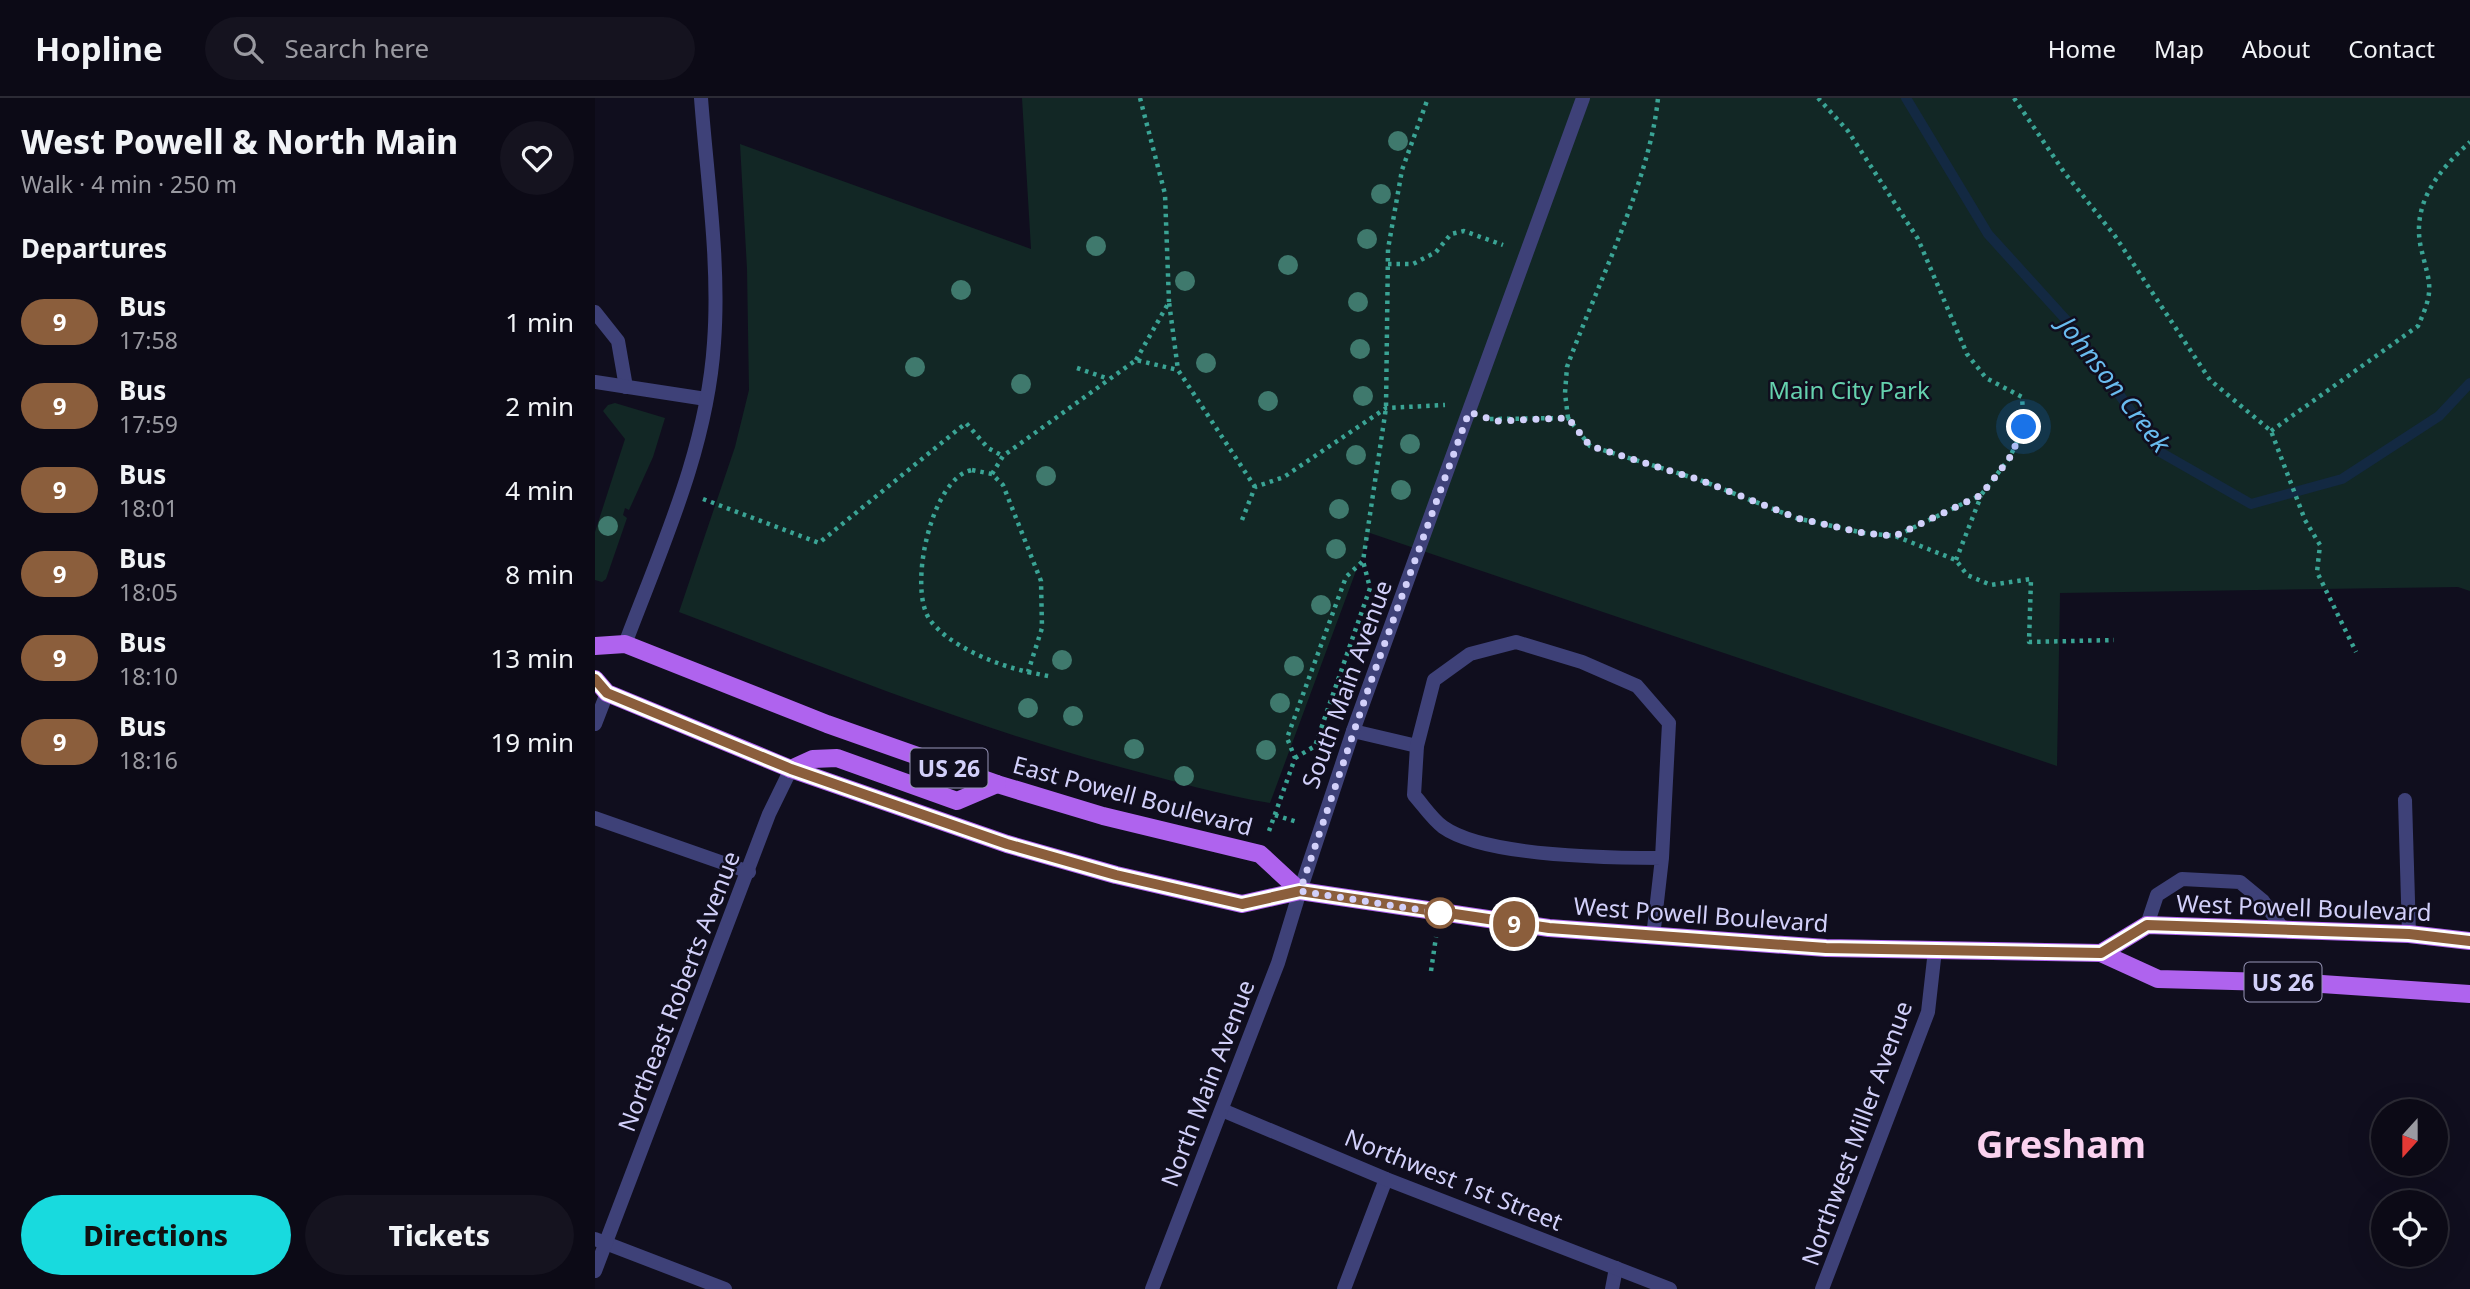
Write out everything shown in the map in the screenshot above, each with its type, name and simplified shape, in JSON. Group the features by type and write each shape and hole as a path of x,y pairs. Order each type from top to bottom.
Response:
{"main road":[{"name":"East Powell Boulevard","path":"595,646 625,644 827,724 997,784 1103,816 1260,854 1300,891"},
{"name":"US 26","path":"595,679 607,693 791,769 1007,844 1116,875 1242,904 1300,891"},
{"path":"791,769 813,759 837,758 957,801 997,784"},
{"name":"West Powell Boulevard","path":"1300,891 1549,928 1799,947 2101,953 2158,979 2307,983 2470,994"},
{"name":"West Powell Boulevard","path":"2101,953 2147,925 2409,934 2470,941"}],"street":[{"path":"625,644 683,491 706,399 714,342 714,286 701,98"},
{"name":"South Main Avenue","path":"1300,891 1353,731 1583,98"},
{"path":"595,312 618,341 626,387"},
{"path":"595,382 706,399"},
{"path":"1653,937 1662,858 1669,723 1637,686 1582,662 1516,642 1470,654 1434,680 1417,746 1414,794 1443,827 1477,842 1594,858 1662,858"},
{"path":"595,724 607,693"},
{"path":"1353,731 1417,746"},
{"name":"Northeast Roberts Avenue","path":"595,1270 600,1241 769,814 791,769"},
{"path":"2405,800 2409,934"},
{"path":"595,818 748,872"},
{"path":"2147,925 2157,895 2182,879 2240,882 2263,901 2283,929"},
{"name":"North Main Avenue","path":"1152,1289 1278,963 1300,891"},
{"name":"Northwest Miller Avenue","path":"1822,1289 1928,1012 1935,950"},
{"name":"Northwest 1st Street","path":"1222,1110 1386,1179 1670,1289"},
{"path":"1344,1289 1386,1179"},
{"path":"600,1241 725,1289"},
{"path":"1612,1289 1616,1268"}],"path":[{"path":"1140,98 1165,194 1169,302 1178,370 1255,487"},
{"path":"1260,854 1295,758 1315,746 1370,588 1363,561 1385,408 1388,249 1402,170 1428,98"},
{"path":"1658,98 1656,120 1631,199 1567,367 1565,393 1568,418 1590,446 1700,480 1797,518 1864,533 1895,536 1955,560 1967,575 1991,585 2031,579 2029,642 2114,640"},
{"path":"1818,98 1848,131 1918,239 1967,354 1986,378 2022,397 2024,427 2009,459 1981,495 1955,560"},
{"path":"2014,98 2064,172 2115,236 2210,380 2271,432 2305,520 2320,545 2316,572 2356,652"},
{"path":"2271,432 2419,326 2429,302 2430,283 2421,247 2421,207 2440,169 2470,142"},
{"path":"1388,264 1413,264 1436,252 1451,234 1464,231 1527,254"},
{"path":"992,474 1003,456 1136,360 1169,302"},
{"path":"1136,360 1178,370"},
{"path":"1077,368 1109,379"},
{"path":"1242,520 1255,487 1284,477 1385,408 1444,405 1496,421 1568,418"},
{"path":"683,491 819,543 966,423 988,448 1003,456"},
{"path":"1028,672 1042,628 1041,581 1009,498 992,474 972,470 961,472 949,482 930,530 919,578 929,619 966,649 1028,672 1053,677"},
{"path":"1895,536 1981,495"},
{"path":"1295,758 1287,738 1346,577 1363,561"},
{"path":"1431,971 1440,913"}],"green space":[{"name":"Main City Park","path":"1022,98 2470,98 2470,591 2458,587 2060,593 2057,766 1370,533 1270,803 1176,782 1008,733 898,695 679,612 735,447 749,390 747,269 740,144 1031,249"},
{"path":"615,403 665,418 653,457 629,510 625,508 623,515 627,518 606,579 602,582 595,580 595,532 625,439 603,411 608,405"}],"waterway":[{"name":"Johnson Creek","path":"1906,98 1988,234 2068,322 2160,452 2251,504 2342,479 2439,416 2470,383"}],"bus line":[{"name":"9","path":"595,679 607,693 791,769 902,808 1007,844 1116,875 1242,904 1300,891 1549,928 1717,943 1826,948 2101,953 2147,925 2409,934 2470,941"}],"district":[{"name":"Gresham","path":"2061,1143"}],"route":[{"path":"1440,913 1300,891 1370,684 1469,412 1496,421 1568,418 1590,446 1700,480 1797,518 1830,527 1895,536 1981,495 2009,459 2024,427"}]}
